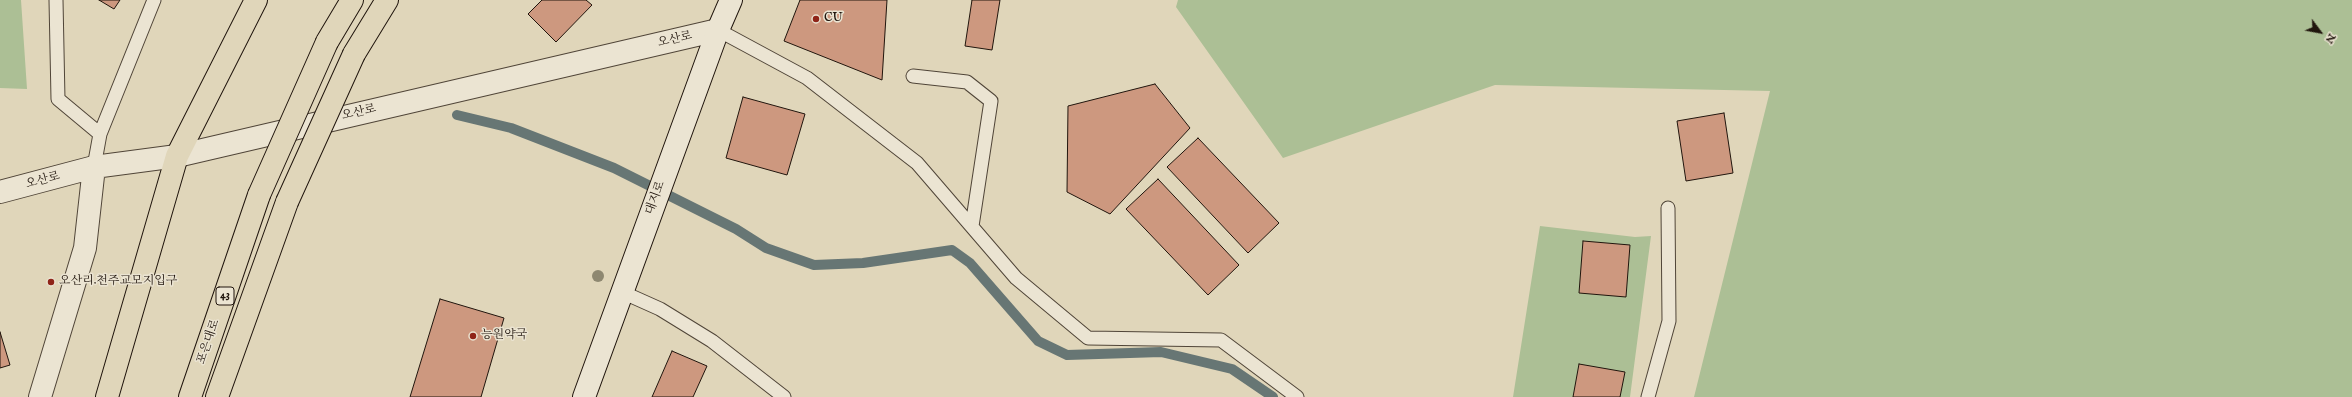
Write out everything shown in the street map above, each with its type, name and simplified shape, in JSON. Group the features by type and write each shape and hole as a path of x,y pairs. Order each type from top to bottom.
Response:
{"highway":[{"path":"107,397 177,156 256,0"},
{"name":"포은대로","path":"190,397 260,196 327,42 352,0"},
{"name":"포은대로","path":"217,397 287,202 354,54 387,0"}],"street":[{"name":"대지로","path":"584,397 718,30 731,0"},
{"name":"오산로","path":"0,192 94,167 177,156 718,30"},
{"path":"40,397 85,248 94,167"}],"lane":[{"path":"56,0 58,99 100,134"},
{"path":"94,167 100,134 154,0"},
{"path":"718,30 807,78 917,163 1016,278 1088,338 1221,340 1297,397"},
{"path":"914,76 967,82 991,101 972,226"},
{"path":"1648,397 1669,321 1668,208"},
{"path":"622,292 660,309 712,341 784,397"}],"green space":[{"path":"0,0 21,0 27,89 0,88"},
{"path":"1178,0 2352,0 2352,397 1694,397 1770,91 1495,85 1283,158 1176,7"},
{"path":"1540,226 1635,237 1651,236 1630,397 1513,397"}],"building":[{"path":"99,0 120,0 114,9"},
{"path":"542,0 586,0 592,5 556,42 528,14"},
{"path":"800,0 887,0 882,80 784,41"},
{"path":"972,0 1000,0 992,50 965,46"},
{"path":"1155,84 1190,128 1110,214 1067,192 1068,106"},
{"path":"743,97 805,114 787,175 726,158"},
{"path":"1724,113 1733,173 1686,181 1677,121"},
{"path":"1198,138 1279,223 1248,253 1167,167"},
{"path":"1158,179 1239,265 1208,295 1126,209"},
{"path":"1583,241 1630,245 1626,297 1579,293"},
{"path":"440,299 504,318 481,397 410,397"},
{"path":"0,332 10,365 0,368"},
{"path":"672,351 707,366 693,397 652,397"},
{"path":"1579,364 1625,372 1620,397 1573,397"}],"waterway":[{"path":"457,115 511,128 614,168 736,229 766,248 814,265 863,263 952,250 970,263 1038,341 1067,355 1161,352 1232,369 1273,397"}],"place":[{"name":"CU","path":"816,19"},
{"name":"오산리.천주교모지입구","path":"51,282"},
{"name":"능원약국","path":"473,336"}]}
